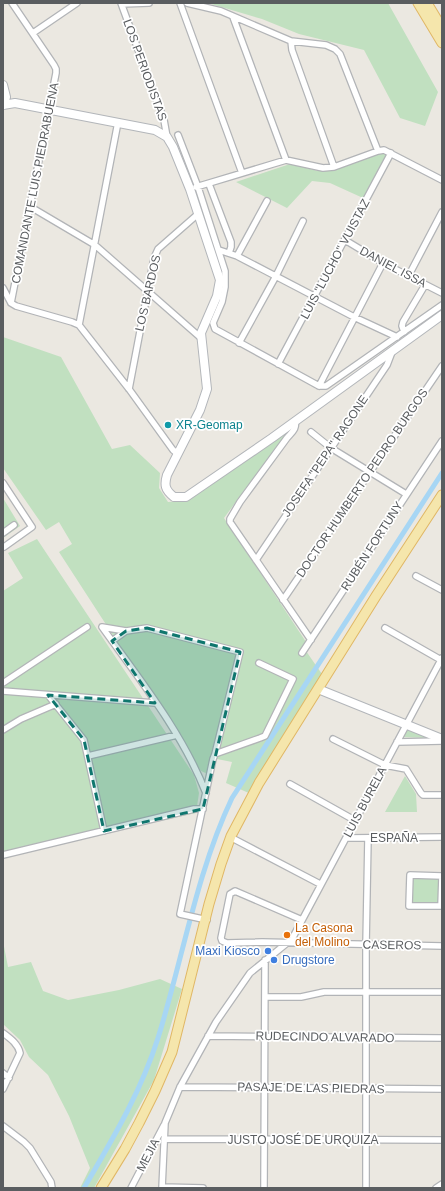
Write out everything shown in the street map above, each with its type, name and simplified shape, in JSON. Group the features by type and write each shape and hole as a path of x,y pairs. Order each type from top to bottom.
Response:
{"main road":[{"path":"418,3 442,43"},
{"path":"427,3 442,28"},
{"path":"3,85 4,102 155,130 167,138 194,188 198,214 220,280 217,296 202,328 201,338 207,379 207,390 202,405 167,475 165,482 166,488 174,497 186,497 442,316"},
{"path":"101,1188 132,1136 155,1091 172,1052 219,877 232,838 258,790 319,689 388,577 442,495"},
{"path":"105,1188 146,1117 174,1058 220,864 231,836 259,782 442,502"},
{"path":"319,689 442,740"}],"street":[{"name":"COMANDANTE LUIS PIEDRABUENA","path":"11,303 29,206 50,110 56,69 12,3"},
{"path":"33,33 76,3"},
{"path":"121,3 149,3"},
{"name":"LOS PERIODISTAS","path":"121,3 164,120 167,138"},
{"path":"180,3 242,173"},
{"path":"187,3 220,11 291,41 326,45 335,48 340,54 378,150"},
{"path":"233,17 286,160"},
{"path":"291,41 292,50 334,167"},
{"path":"79,325 118,122"},
{"path":"178,135 194,188 219,250 225,271 225,287 222,302 213,323 215,329 238,343 319,386 326,386 442,305"},
{"path":"194,188 286,160 323,168 334,167 378,150 384,150 392,153 442,180"},
{"name":"LUIS \"LUCHO\" VUISTAZ","path":"278,364 392,153"},
{"path":"209,184 230,242 231,247 229,253"},
{"path":"237,256 267,201"},
{"path":"29,206 95,246 201,338"},
{"path":"409,275 442,212"},
{"name":"LOS BARDOS","path":"129,389 154,258 158,249 198,214"},
{"path":"238,343 276,276 303,221"},
{"name":"DANIEL ISSA","path":"345,240 383,263 442,293"},
{"path":"219,250 237,256 315,295 354,317 396,337"},
{"path":"319,386 383,263"},
{"path":"404,332 402,322 425,285"},
{"path":"3,288 11,303 16,306 79,325 178,454"},
{"name":"JOSEFA \"PEPA\" RAGONE","path":"256,560 387,365 392,352"},
{"name":"DOCTOR HUMBERTO PEDRO BURGOS","path":"283,600 442,366"},
{"path":"295,421 296,426 293,431 240,502 230,519 230,522 311,640"},
{"path":"311,432 331,448 406,494"},
{"name":"RUBÉN FORTUNY","path":"302,653 442,440"},
{"path":"3,483 32,527 4,547"},
{"path":"3,533 14,525"},
{"path":"416,576 442,590"},
{"path":"3,683 87,626"},
{"path":"206,794 198,772 178,735 102,626 126,631 146,628 240,652 213,758 206,794 203,809 180,914 207,920"},
{"path":"385,628 441,659"},
{"path":"112,641 126,631"},
{"name":"LUIS BURELA","path":"165,1123 167,1115 180,1087 216,1022 250,973 292,939 441,659"},
{"path":"215,754 264,736 290,686 293,679 259,663"},
{"path":"3,690 155,703"},
{"path":"48,695 84,740 104,831"},
{"path":"3,730 21,719 56,704"},
{"path":"88,756 178,735"},
{"path":"333,739 385,765 406,769 420,793 423,795 442,795"},
{"path":"398,742 442,740"},
{"path":"290,784 356,821"},
{"path":"3,855 194,809 203,809"},
{"path":"232,838 320,884"},
{"name":"ESPAÑA","path":"346,838 442,838"},
{"path":"366,1188 366,945 368,838"},
{"path":"410,875 442,876 442,890 441,906 409,906 410,875"},
{"name":"CASEROS","path":"302,920 239,892 232,892 230,894 221,938 222,941 228,943 442,946"},
{"path":"264,1188 265,960"},
{"path":"265,997 301,997 324,992 442,992"},
{"path":"3,1033 14,1042 19,1049 20,1054 3,1089"},
{"name":"RUDECINDO ALVARADO","path":"208,1036 442,1038"},
{"path":"3,1073 9,1078"},
{"name":"PASAJE DE LAS PIEDRAS","path":"180,1087 442,1089"},
{"path":"165,1123 162,1188 203,1188"},
{"name":"MEJIA","path":"131,1188 165,1123"},
{"path":"3,1126 30,1148 51,1182 52,1188"},
{"name":"JUSTO JOSÉ DE URQUIZA","path":"164,1139 442,1140"},
{"path":"436,1188 442,1184"}],"highlighted area":[{"path":"147,628 240,652 203,809 104,831 84,740 48,695 155,703 112,641 126,631"}],"green space":[{"path":"208,3 388,3 438,92 425,126 400,118 364,50 299,34 262,19"},
{"path":"378,154 387,154 363,198 330,183 312,181 287,208 236,182 290,164 318,171 336,169"},
{"path":"3,337 61,357 112,449 130,445 160,473 159,488 168,502 186,501 288,431 224,518 308,645 306,651 324,677 251,794 226,783 232,762 217,759 212,776 201,771 59,552 72,544 59,522 46,530 3,468"},
{"path":"3,498 20,526 3,538"},
{"path":"37,539 194,775 199,793 196,813 3,856 3,591 23,578 8,553"},
{"path":"408,727 430,738 402,737"},
{"path":"405,776 416,794 417,812 385,812"},
{"path":"413,878 439,878 438,904 413,904"},
{"path":"3,941 8,967 31,962 43,991 68,1000 119,990 160,979 182,989 154,1080 94,1188 80,1188 90,1168 69,1116 48,1075 29,1057 20,1040 3,1024"}],"waterway":[{"path":"84,1188 125,1115 151,1058 167,1008 199,886 232,798 442,473"}],"place":[{"name":"XR-Geomap","path":"168,425"},
{"name":"La Casona del Molino","path":"287,935"},
{"name":"Maxi Kiosco","path":"268,951"},
{"name":"Drugstore","path":"274,960"}]}
